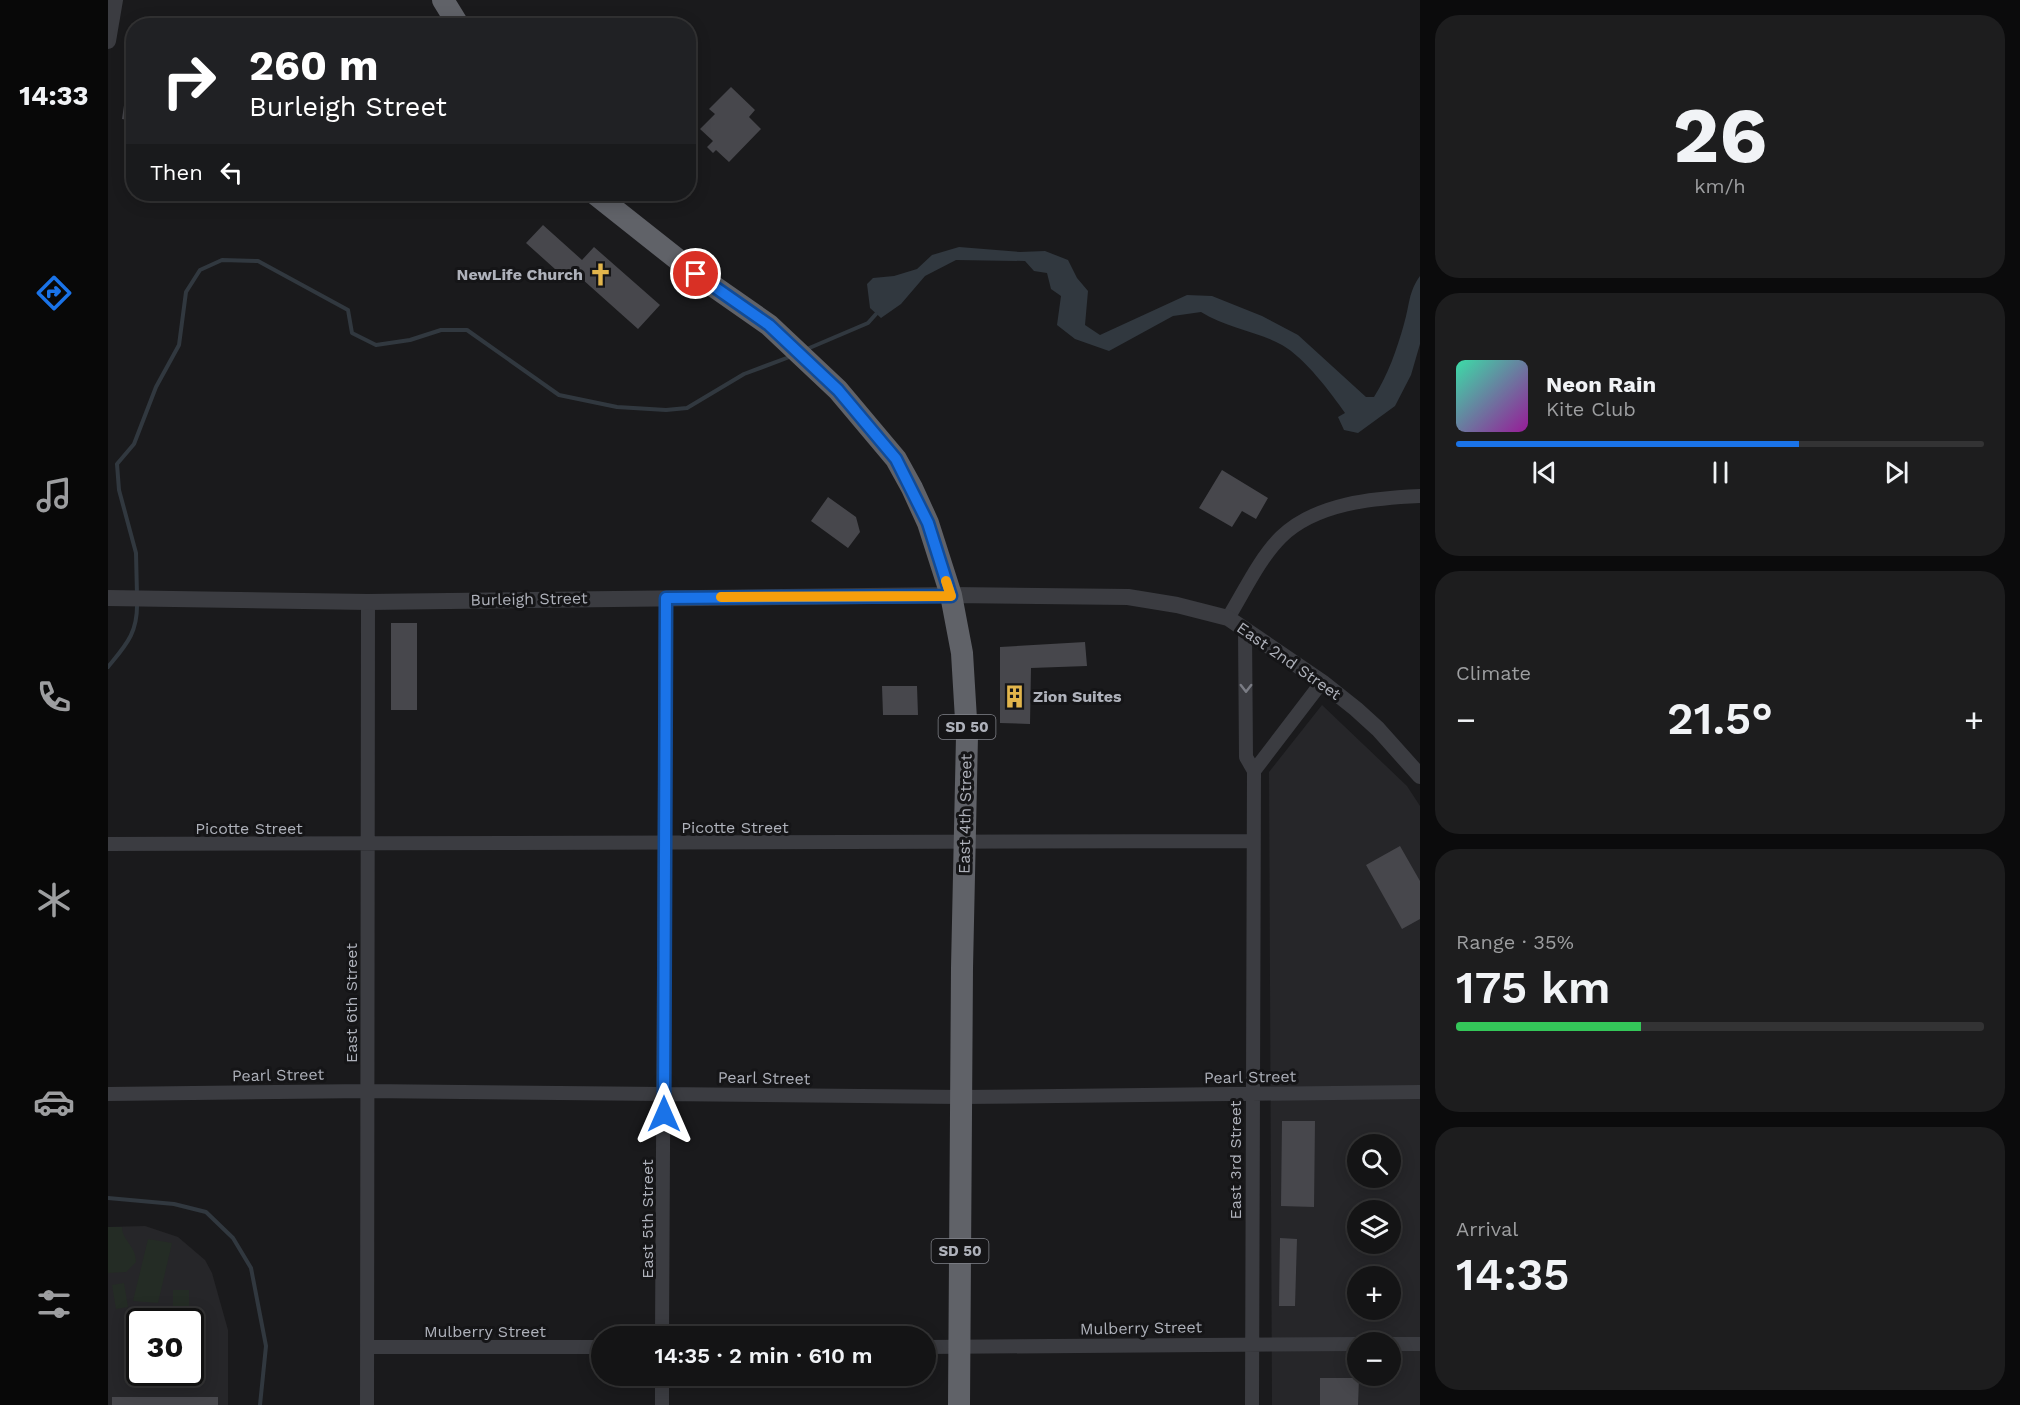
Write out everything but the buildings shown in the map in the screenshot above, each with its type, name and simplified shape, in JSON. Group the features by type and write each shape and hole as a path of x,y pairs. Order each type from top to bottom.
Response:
{"highway":[{"path":"443,0 454,18"},
{"name":"East 4th Street","path":"604,201 696,274 769,325 838,390 896,459 912,488 928,523 951,596 959,631 966,694 959,1405"}],"street":[{"path":"108,40 115,0"},
{"path":"1228,618 1266,557 1280,538 1293,527 1335,509 1370,499 1420,496"},
{"name":"Burleigh Street","path":"108,598 368,602 951,596"},
{"name":"East 2nd Street","path":"951,596 1128,597 1177,605 1228,618 1322,682 1378,729 1420,776"},
{"name":"East 5th Street","path":"662,1326 666,598"},
{"name":"East 6th Street","path":"367,1405 368,602"},
{"name":"East 3rd Street","path":"1245,630 1246,757 1254,771 1252,1405"},
{"path":"1254,771 1322,682"},
{"name":"Picotte Street","path":"108,844 1253,841"},
{"name":"Pearl Street","path":"108,1095 367,1090 961,1097 1420,1092"},
{"name":"Mulberry Street","path":"936,1347 1252,1342 1347,1344"},
{"path":"1401,1344 1420,1344"},
{"name":"Mulberry Street","path":"368,1347 591,1347"},
{"path":"662,1386 662,1405"}],"shaded area":[{"path":"959,247 1020,252 1045,251 1068,260 1077,278 1088,291 1085,325 1100,335 1187,295 1212,296 1262,316 1298,335 1366,397 1374,397 1388,371 1406,317 1411,293 1420,276 1420,344 1411,375 1395,406 1358,433 1344,430 1338,417 1345,413 1317,376 1291,351 1272,340 1221,322 1201,312 1173,316 1109,351 1075,339 1057,325 1061,296 1051,289 1047,273 1034,271 1025,261 956,260 925,276 901,304 881,318 870,308 867,284 873,278 894,276 917,269 932,255"},
{"path":"1322,705 1407,786 1420,806 1420,1405 1272,1405 1269,772"},
{"path":"145,1226 178,1237 205,1260 212,1273 228,1330 228,1405 108,1405 108,1227"},
{"path":"108,1227 122,1227 124,1236 134,1251 136,1262 126,1272 108,1273"},
{"path":"148,1239 172,1243 158,1303 133,1301"},
{"path":"124,1283 128,1307 116,1309 112,1285"},
{"path":"173,1290 189,1290 189,1308 173,1308"}],"waterway":[{"path":"137,595 136,553 119,490 117,464 134,444 156,387 179,345 186,292 200,270 222,260 258,261 348,310 352,333 376,345 410,340 441,330 467,330 559,395 617,407 666,410 687,408 744,374 792,356"},
{"path":"807,349 868,323 876,314"},
{"path":"108,667 130,638 137,613 137,602"},
{"path":"108,1198 174,1204 206,1212 233,1238 251,1268 266,1346 260,1405"}],"slow traffic":[{"path":"721,597 951,596 946,581"}],"place":[{"name":"NewLife Church","path":"601,274"},
{"name":"Zion Suites","path":"1015,696"}],"route":[{"path":"664,1114 663,844 666,598 951,596 928,523 896,459 838,390 769,325 696,274"}]}
